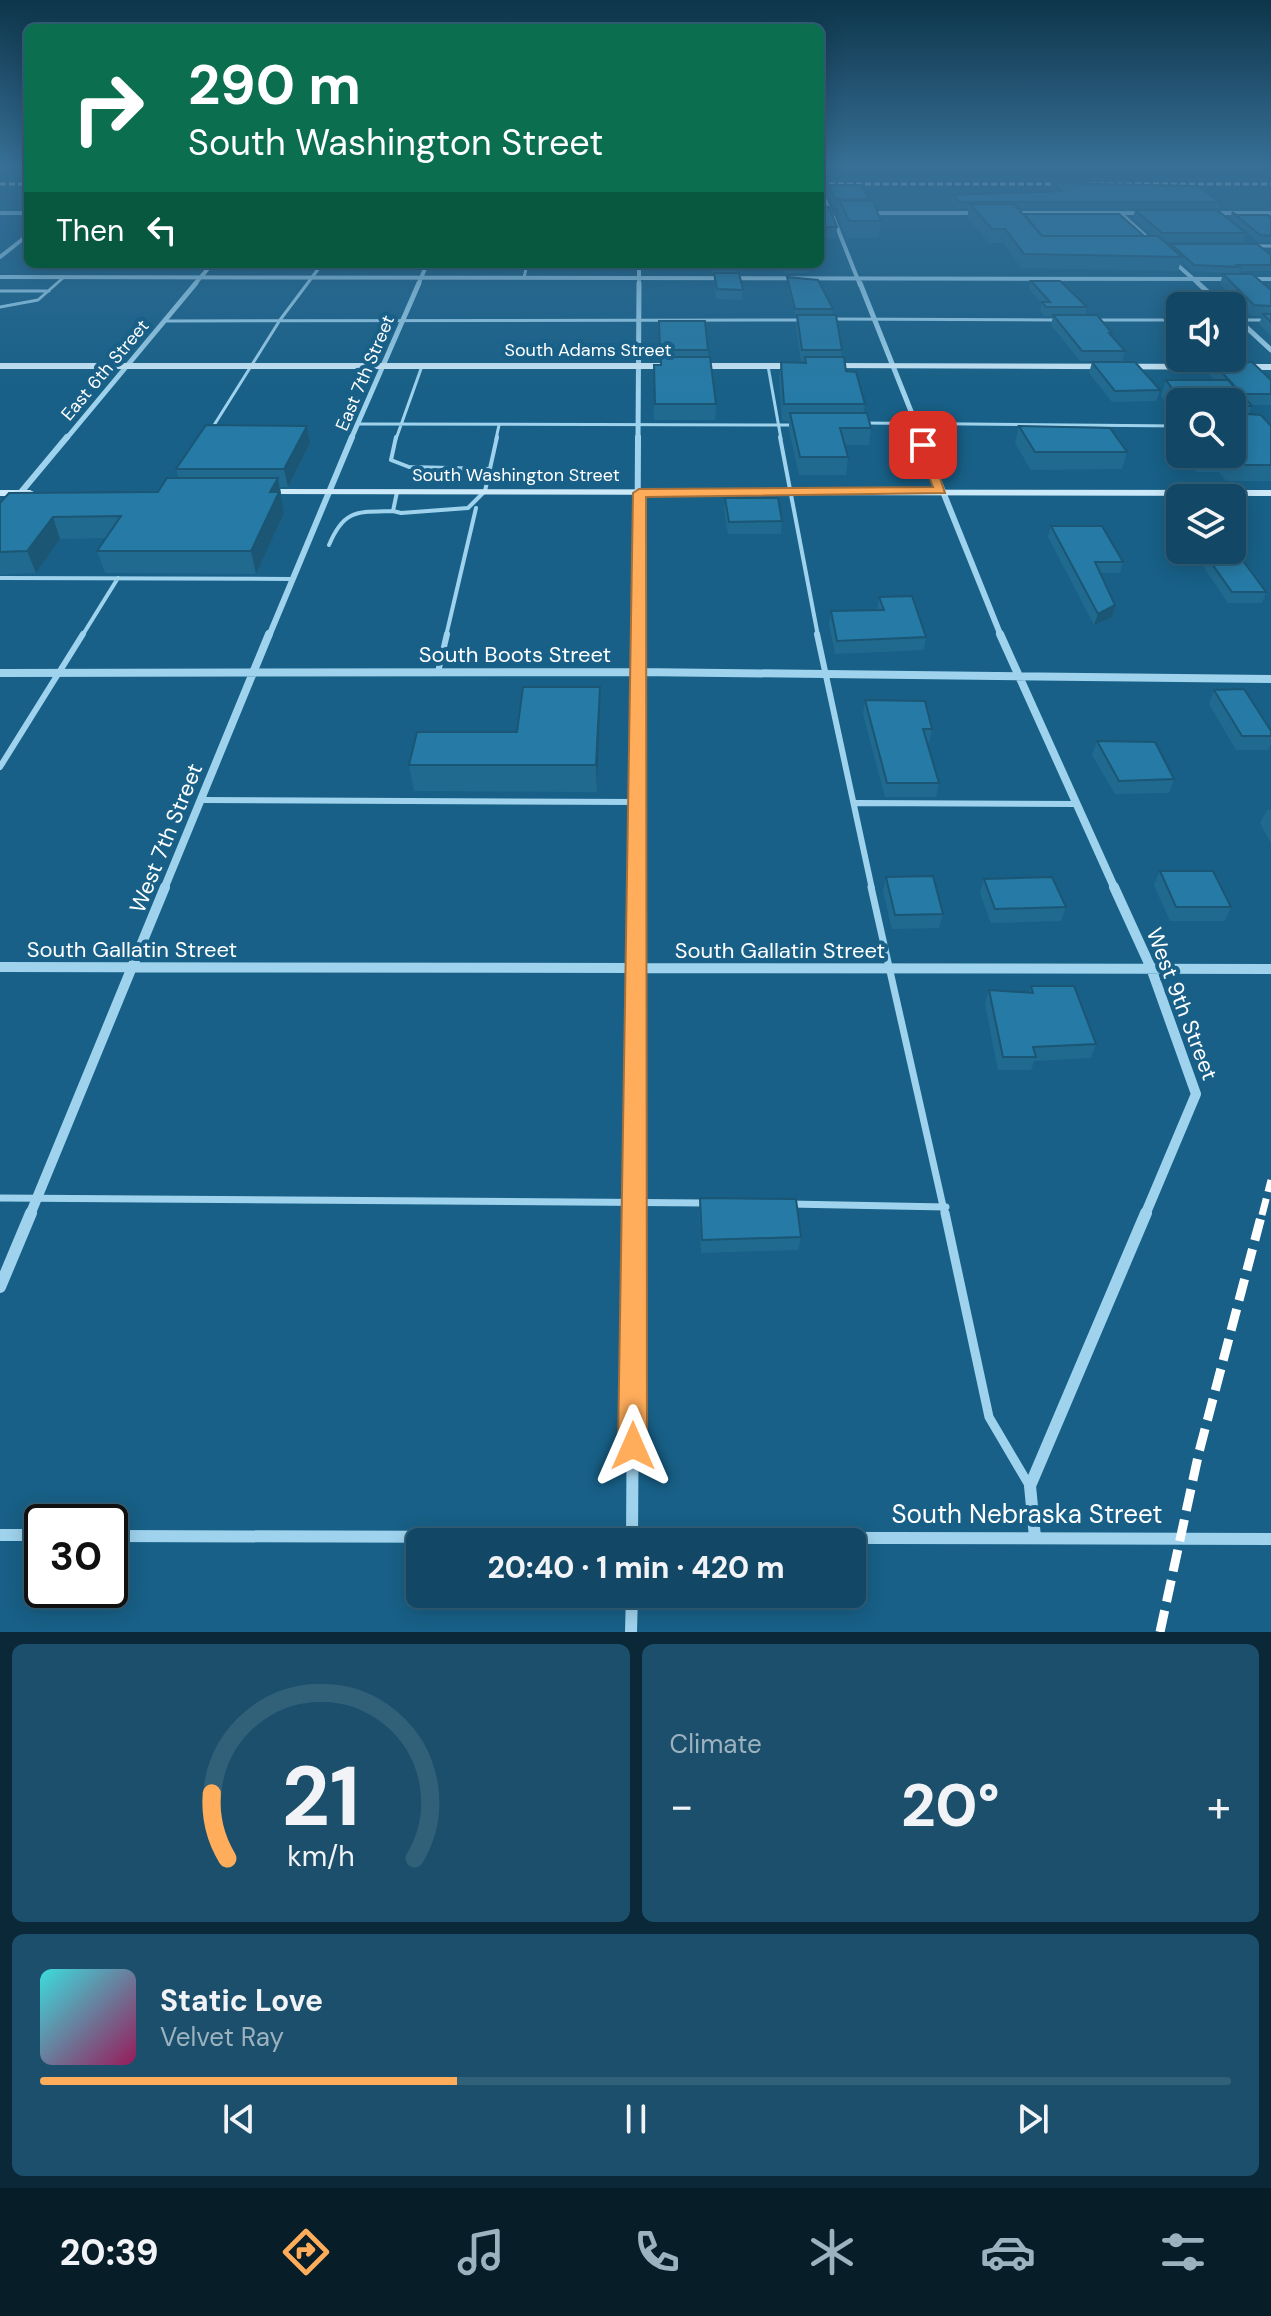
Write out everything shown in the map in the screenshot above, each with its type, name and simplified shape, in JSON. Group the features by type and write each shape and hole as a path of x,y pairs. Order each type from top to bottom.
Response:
{"main road":[{"name":"South Adams Street","path":"0,366 1271,367"},
{"name":"South Washington Street","path":"249,492 941,490 1271,493"},
{"path":"0,493 50,493"}],"street":[{"path":"0,257 20,241"},
{"name":"West 9th Street","path":"843,241 1018,678 1151,968 1196,1094 1030,1486 1035,1537"},
{"path":"1152,241 1157,246"},
{"path":"1166,254 1207,292"},
{"name":"East 6th Street","path":"10,505 209,268"},
{"name":"East 7th Street","path":"328,492 425,268"},
{"path":"632,1528 639,268"},
{"path":"0,277 1271,279"},
{"path":"1246,328 1271,350"},
{"name":"West 7th Street","path":"0,1287 328,492"},
{"name":"South Boots Street","path":"0,673 638,672 1271,679"},
{"name":"South Gallatin Street","path":"0,967 1271,969"},
{"path":"0,1535 24,1535"},
{"name":"South Nebraska Street","path":"128,1536 406,1538"},
{"name":"South Nebraska Street","path":"866,1538 1271,1539"},
{"path":"631,1632 632,1608"}],"lane":[{"path":"1249,241 1263,252"},
{"path":"1142,246 1157,246"},
{"path":"1241,246 1271,246"},
{"path":"202,442 280,320 320,268"},
{"path":"524,278 526,268"},
{"path":"0,307 27,305 64,277"},
{"path":"0,291 49,291"},
{"path":"828,319 1073,320"},
{"path":"1246,319 1271,320"},
{"path":"165,321 812,320"},
{"path":"1089,320 1166,320"},
{"path":"422,366 399,424 391,460 409,467 490,469"},
{"path":"768,366 789,492 827,675 946,1207 989,1417 1030,1486"},
{"path":"358,424 806,425"},
{"path":"851,424 1166,426"},
{"path":"438,672 476,508 485,492 499,425"},
{"path":"393,511 397,492"},
{"path":"329,545 338,520 350,513 464,512 476,508"},
{"path":"0,578 293,579"},
{"path":"0,767 118,578"},
{"path":"201,800 637,802"},
{"path":"856,803 1075,804"},
{"path":"0,1198 712,1203"},
{"path":"775,1204 946,1207"}],"building":[{"path":"1014,241 1164,241 1182,257 1024,254"},
{"path":"1171,244 1257,244 1271,255 1271,265 1194,265"},
{"path":"714,273 739,273 743,290 717,289"},
{"path":"1223,274 1252,274 1271,290 1271,306 1254,305 1246,297 1246,292 1241,292"},
{"path":"787,277 818,280 833,309 795,309"},
{"path":"1031,281 1060,281 1087,307 1046,307 1042,302 1050,302"},
{"path":"797,315 836,315 842,350 802,350"},
{"path":"1053,315 1097,315 1125,351 1082,351"},
{"path":"659,321 705,321 708,350 660,350"},
{"path":"661,357 710,357 716,404 655,404 654,365 661,365"},
{"path":"805,357 844,357 846,371 856,372 865,404 784,404 781,362 806,363"},
{"path":"1092,362 1135,362 1160,390 1115,391"},
{"path":"1246,362 1252,362 1271,380 1271,394 1246,394 1246,388 1236,388 1221,372 1246,372"},
{"path":"1166,380 1228,380 1235,388 1172,388"},
{"path":"790,413 867,413 871,428 840,428 848,457 800,457"},
{"path":"1246,414 1261,415 1271,426 1271,465 1246,465"},
{"path":"206,425 307,426 284,469 176,469"},
{"path":"1019,426 1110,428 1127,452 1035,452"},
{"path":"167,478 278,478 270,492 279,492 251,551 97,551 121,516 53,517 27,551 0,552 0,503 9,493 158,492"},
{"path":"725,498 778,498 782,521 729,522"},
{"path":"1051,526 1102,526 1123,562 1095,562 1115,605 1098,614"},
{"path":"1212,564 1245,564 1266,592 1232,592"},
{"path":"912,596 926,637 837,641 831,611 884,610 879,597"},
{"path":"523,687 600,687 596,765 409,765 417,732 517,732"},
{"path":"1244,689 1271,731 1271,736 1242,736 1214,690"},
{"path":"865,700 925,701 932,729 923,729 939,783 887,783"},
{"path":"1097,741 1155,742 1174,779 1119,781"},
{"path":"1160,871 1213,871 1231,907 1176,907"},
{"path":"933,876 943,914 895,915 886,877"},
{"path":"1052,877 1066,907 995,909 984,879"},
{"path":"1031,986 1074,986 1096,1044 1033,1047 1036,1057 1003,1057 989,990 1033,993"},
{"path":"700,1198 796,1199 801,1237 702,1240"}],"railway":[{"path":"1262,1215 1271,1180"},
{"path":"1160,1632 1199,1452 1262,1213"}],"route":[{"path":"633,1446 639,493 941,490 923,445"}]}
